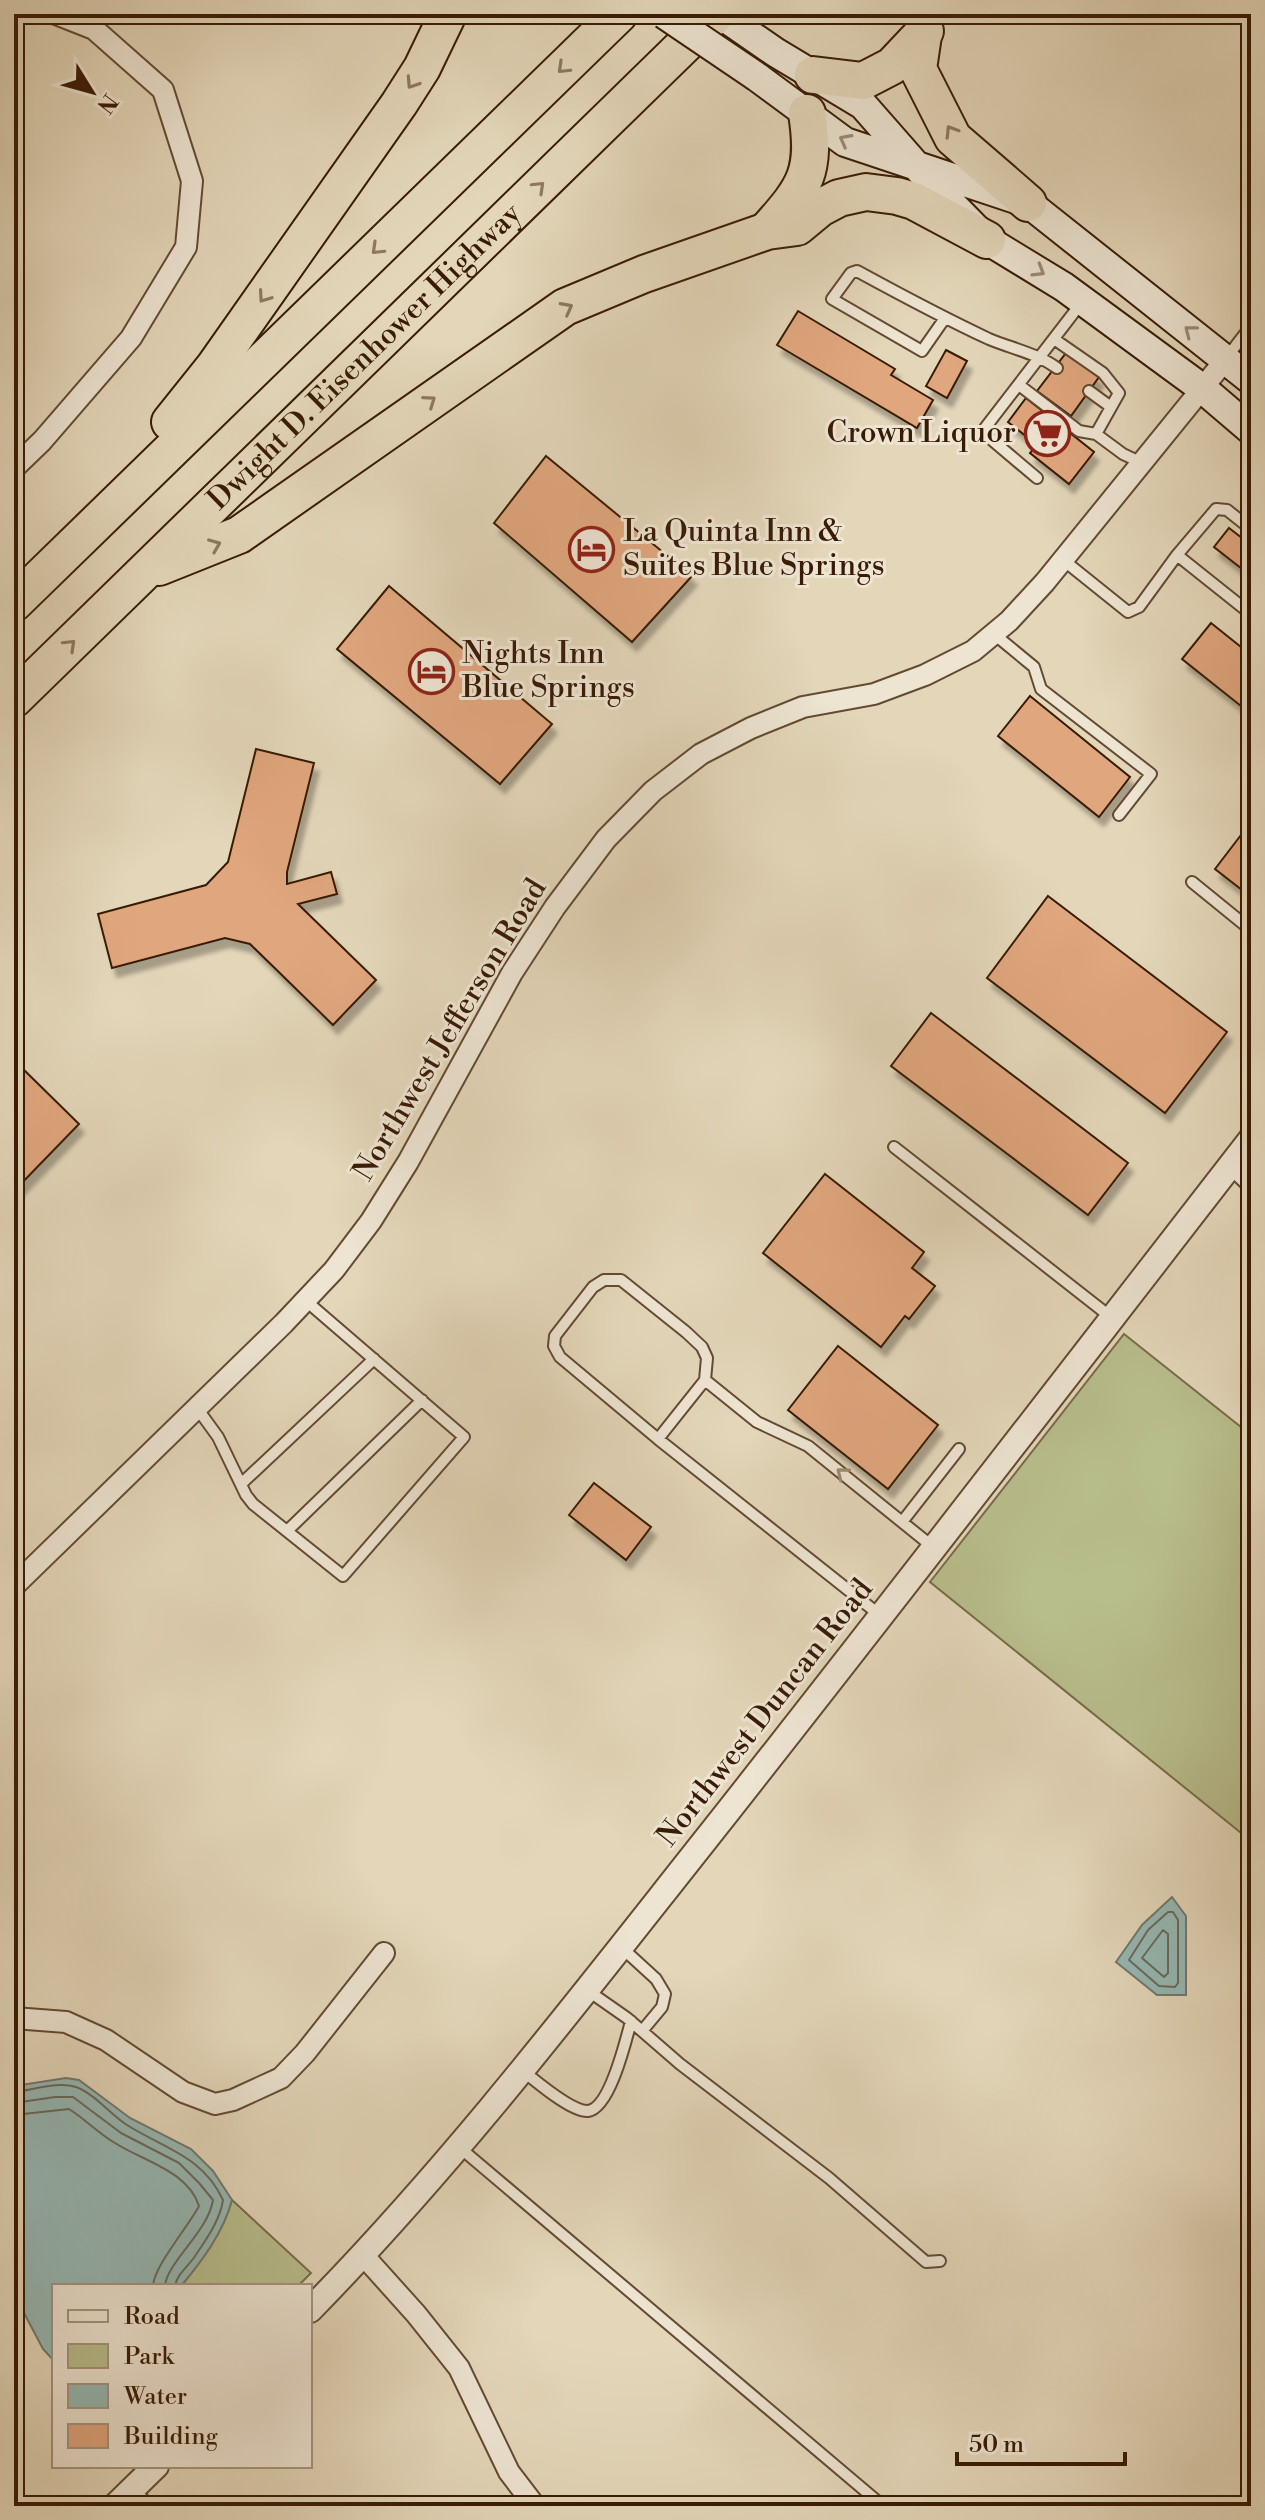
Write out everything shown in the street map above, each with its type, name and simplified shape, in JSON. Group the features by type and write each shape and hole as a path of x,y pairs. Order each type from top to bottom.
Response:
{"highway":[{"path":"70,546 214,367 399,104 422,68 448,14"},
{"path":"14,603 619,14"},
{"name":"Dwight D. Eisenhower Highway","path":"14,699 718,14"},
{"path":"813,75 863,81 892,66 929,24"},
{"path":"929,24 918,69 953,138 1028,203"},
{"path":"767,231 795,200 807,174 812,144 807,113"},
{"path":"142,574 239,535 565,307 644,274 767,231 797,227 830,203 866,192 914,201 987,240"}],"main road":[{"path":"664,14 845,142 1028,203 1251,380"},
{"path":"718,14 863,105 934,186 987,240 1083,301 1203,389 1251,430"}],"street":[{"path":"14,468 68,412 131,338 186,247 192,181 163,90 94,29 56,14"},
{"name":"Northwest Jefferson Road","path":"14,1586 334,1270 408,1162 504,986 555,907 606,839 653,791 701,754 751,728 803,707 874,694 925,675 973,651 1045,582 1226,359"},
{"name":"Northwest Duncan Road","path":"312,2308 363,2255 587,1990 882,1616 1251,1139"},
{"path":"1232,1164 1251,1182"},
{"path":"14,2018 66,2022 106,2040 183,2092 215,2104 233,2100 281,2078 305,2053 384,1953"},
{"path":"363,2255 459,2368 509,2472 535,2506"},
{"path":"129,2501 154,2468"}],"lane":[{"path":"945,318 922,351 832,299 851,273 857,271 945,318 1008,347 1041,356 1057,368"},
{"path":"1037,478 986,435 985,428 1083,301"},
{"path":"1226,359 1251,326"},
{"path":"1054,339 1103,373 1119,393 1096,434"},
{"path":"1019,385 1079,431 1096,434 1123,454 1142,463"},
{"path":"1089,391 1111,407"},
{"path":"1062,559 1128,612 1139,607 1216,509 1227,510 1251,529"},
{"path":"1177,555 1251,614"},
{"path":"994,634 1034,667 1041,689 1151,774 1119,815"},
{"path":"1192,882 1251,930"},
{"path":"894,1147 1112,1318"},
{"path":"658,1439 705,1380 707,1358 702,1347 686,1332 621,1280 604,1280 593,1287 555,1336 554,1346 567,1365 658,1439 882,1616"},
{"path":"197,1408 218,1437 253,1504 343,1576 464,1437 305,1300"},
{"path":"241,1484 374,1359"},
{"path":"705,1380 757,1422 808,1446 934,1548"},
{"path":"287,1531 422,1400"},
{"path":"902,1522 959,1449"},
{"path":"621,1947 656,1979 665,1994 662,2007 642,2031"},
{"path":"587,1990 631,2021 680,2064 829,2178 926,2262 940,2261"},
{"path":"521,2070 572,2107 587,2111 595,2107 612,2084 631,2021"},
{"path":"457,2146 883,2506"}],"green space":[{"path":"1124,1334 1251,1435 1251,1841 930,1582"},
{"path":"232,2200 311,2273 300,2284 183,2284 204,2256"}],"water":[{"path":"1172,1897 1186,1916 1186,1995 1157,1995 1116,1962 1142,1925"},
{"path":"66,2078 79,2080 130,2118 191,2149 213,2171 232,2200 211,2246 183,2284 52,2284 52,2359 43,2349 14,2294 14,2086"}],"building":[{"path":"798,311 895,369 891,375 933,400 917,428 777,345"},
{"path":"946,350 967,361 947,398 926,386"},
{"name":"Crown Liquor","path":"1066,353 1099,377 1071,416 1037,391"},
{"name":"Crown Liquor","path":"1026,398 1094,452 1069,484 1030,453 1037,445 1008,422"},
{"name":"La Quinta Inn & Suites Blue Springs","path":"546,456 692,576 632,642 494,523"},
{"path":"1229,528 1251,545 1251,576 1214,547"},
{"path":"389,586 552,724 500,784 337,649"},
{"path":"1211,623 1251,655 1251,714 1182,659"},
{"path":"1030,696 1130,777 1099,817 998,736"},
{"path":"256,749 314,763 287,872 287,884 331,872 337,894 298,904 376,980 333,1025 250,944 225,938 112,968 98,914 206,885 228,862"},
{"path":"1251,822 1251,897 1215,869"},
{"path":"1048,896 1227,1032 1165,1113 987,978"},
{"path":"931,1013 1128,1163 1088,1215 891,1066"},
{"path":"20,1066 79,1124 15,1190 14,1072"},
{"path":"825,1174 924,1252 912,1268 935,1286 909,1319 905,1316 881,1347 763,1253"},
{"path":"838,1346 938,1425 888,1489 788,1410"},
{"path":"594,1483 651,1527 626,1560 569,1515"}],"place":[{"name":"Crown Liquor","path":"1047,433"},
{"name":"La Quinta Inn & Suites Blue Springs","path":"592,549"},
{"name":"Nights Inn Blue Springs","path":"431,671"}]}
